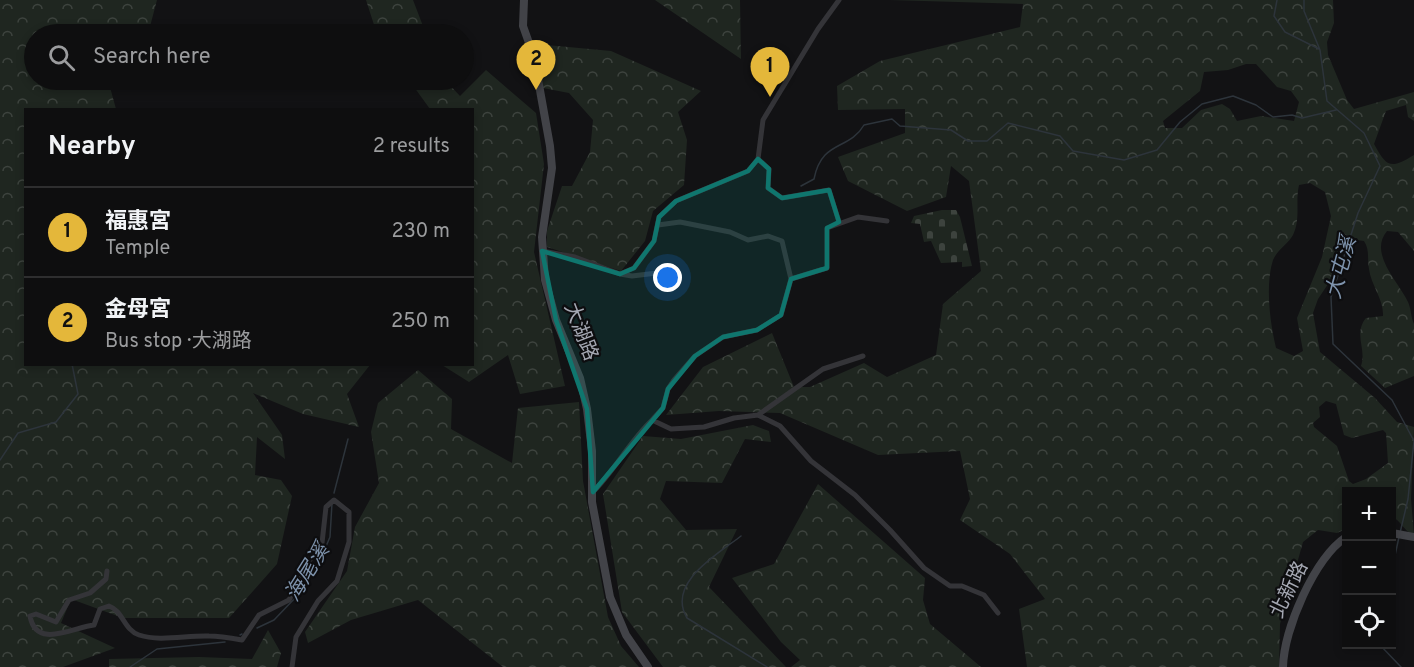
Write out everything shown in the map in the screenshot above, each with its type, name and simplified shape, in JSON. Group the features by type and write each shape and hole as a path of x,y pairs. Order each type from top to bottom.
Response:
{"street":[{"name":"大湖路","path":"524,0 523,26 534,57 552,168 542,250 544,280 556,320 580,378 587,409 593,492 610,597 626,635 648,667"},
{"path":"620,274 634,268 654,241 659,217 675,201 748,171 758,159 763,120 818,29 839,0"},
{"path":"758,159 769,169 768,188 782,198 829,190 839,222"},
{"path":"790,279 827,268 827,228 858,217 887,221"},
{"path":"593,492 612,473 639,432 663,408 668,389 695,356 723,337 756,330 781,315 790,279 782,241 768,236 748,240 730,232 680,222 658,225"},
{"path":"542,250 575,257 620,274 632,276 657,273 664,278 665,287"},
{"path":"652,420 671,429 704,427 734,418 758,415 824,369 863,356"},
{"path":"758,415 780,426 811,460 855,495 939,581 984,595 998,613"},
{"path":"107,571 106,579 90,593 69,600 56,622 36,614 30,616 33,626 48,636 77,627 94,625 100,609 109,606 118,612 132,631 139,635 159,638 209,636 242,640 259,615 289,600 313,554 322,543 326,507 334,500 342,504 349,512 349,542 337,581 318,601 296,637 292,667"},
{"path":"1396,534 1414,537"},
{"name":"北新路","path":"1283,667 1284,645 1290,626 1322,562 1343,541"}],"highlighted area":[{"path":"758,159 769,169 768,188 782,198 829,190 839,222 827,228 827,268 791,279 781,315 757,330 723,337 695,356 668,389 663,408 593,492 587,409 556,320 542,251 620,274 634,268 654,241 659,217 676,201 748,171"}],"green space":[{"path":"0,0 157,0 151,24 24,24 24,90 111,90 116,108 24,108 24,366 369,366 347,394 359,427 303,414 253,393 282,435 285,459 257,437 255,475 281,480 292,496 277,564 229,618 123,618 71,599 61,623 115,648 63,667 0,667"},
{"path":"366,0 413,0 422,24 374,24"},
{"path":"655,0 740,0 741,59"},
{"path":"890,0 1333,0 1334,23 1327,42 1328,55 1347,100 1354,109 1414,92 1414,121 1408,117 1406,105 1386,111 1374,144 1382,158 1390,164 1400,163 1414,155 1414,251 1398,232 1387,231 1382,240 1381,249 1387,268 1410,307 1414,324 1414,376 1385,388 1361,366 1362,324 1366,318 1383,316 1382,304 1370,275 1368,251 1364,241 1357,240 1341,254 1332,278 1318,299 1313,313 1320,352 1375,398 1397,422 1414,427 1411,499 1414,535 1396,520 1396,487 1342,487 1342,531 1337,533 1318,530 1303,542 1280,624 1279,667 1027,667 1019,609 1045,599 1010,554 960,520 970,499 960,451 878,455 780,413 719,411 666,415 703,367 772,333 794,387 810,387 864,363 887,377 936,355 943,304 981,271 969,181 951,166 946,197 907,211 848,181 838,157 905,133 905,109 838,110 837,86 880,61 1020,27 1023,4","holes":["1256,64 1277,87 1291,91 1299,102 1294,121 1261,116 1237,121 1230,109 1222,104 1201,110 1182,128 1165,128 1163,121 1200,91 1204,72","1310,183 1325,192 1331,216 1322,257 1297,318 1303,351 1294,356 1276,348 1270,316 1269,281 1273,260 1291,238 1295,229 1299,185","1326,401 1336,404 1344,435 1352,438 1383,430 1386,433 1388,463 1366,479 1353,484 1349,481 1337,446 1314,427 1313,423 1320,417 1319,407"]},
{"path":"536,44 611,51 701,91 678,112 687,140 684,185 653,211 645,241 621,271 547,247 547,231 562,186 572,186 590,152 593,120 569,93 543,88"},
{"path":"486,70 536,113 544,164 534,252 565,386 520,394 508,355 469,382 444,366 474,366 474,108 429,108 416,90 454,90 460,96 466,90 474,90 474,82"},
{"path":"942,210 956,210 960,217 972,266 962,267 962,262 941,263 931,241 924,242 920,224 911,223 914,216"},
{"path":"418,370 452,399 451,429 512,463 518,408 579,402 583,481 608,617 621,646 639,667 503,667 418,600 351,620 308,643 305,632 347,571 355,527 379,483 371,432 378,403"},
{"path":"753,425 769,431 771,442 745,439 722,483 666,481 660,499 686,530 737,529 709,587 786,667 663,667 622,612 603,494 643,436 681,439"},
{"path":"818,484 925,578 923,600 930,624 981,667 791,667 800,660 781,642 732,578 774,564"},
{"path":"268,630 281,653 277,667 109,667 109,659 199,657 252,659"}],"waterway":[{"path":"1277,0 1274,16 1285,32 1319,49"},
{"name":"大屯溪","path":"1304,0 1304,11 1320,50 1327,101 1364,133 1380,166 1358,213 1331,297 1333,344 1392,400 1414,441 1408,499 1400,533"},
{"path":"801,186 814,179 818,166 829,151 851,139 864,125 892,119 900,126 951,130 968,141 987,141 1008,123 1060,136 1073,151 1124,160 1157,150 1180,122 1202,104 1233,96 1256,105 1273,117 1292,115 1302,118 1336,110"},
{"path":"0,460 18,433 56,422 78,394 72,366"},
{"name":"海尾溪","path":"334,493 348,439"},
{"name":"海尾溪","path":"257,628 274,620 296,597 321,558 330,537 332,503"},
{"path":"741,536 708,561 689,581 683,593 682,605 687,618 767,667"},
{"name":"大屯溪","path":"1396,551 1399,537"},
{"name":"海尾溪","path":"130,667 157,649 225,642"},
{"name":"大屯溪","path":"1384,649 1401,667"}],"place":[{"name":"金母宮","path":"536,90"},
{"name":"福惠宮","path":"770,97"}]}
